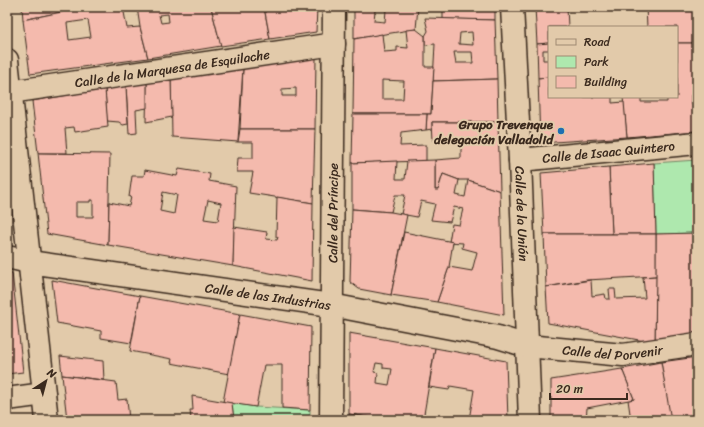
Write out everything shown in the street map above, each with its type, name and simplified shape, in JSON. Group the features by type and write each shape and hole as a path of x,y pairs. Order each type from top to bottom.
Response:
{"street":[{"name":"Calle del Príncipe","path":"330,420 334,7"},
{"name":"Calle de la Unión","path":"512,7 520,160 530,420"},
{"name":"Calle de la Marquesa de Esquilache","path":"10,92 334,44"},
{"path":"7,60 47,420"},
{"name":"Calle de Isaac Quintero","path":"520,160 697,143"},
{"name":"Calle de las Industrias","path":"7,257 29,262 331,305 498,337 528,346"},
{"name":"Calle del Porvenir","path":"528,346 624,355 697,344"},
{"path":"7,399 44,394"}],"green space":[{"path":"697,160 697,233 656,234 654,163"},
{"path":"232,403 256,407 310,410 310,420 234,420"}],"building":[{"path":"22,7 85,7 23,20"},
{"path":"85,7 123,7 127,28 140,27 148,58 30,74 23,20","holes":["88,20 91,37 69,40 67,23"]},
{"path":"137,7 211,7 221,46 148,58 140,27","holes":["168,14 169,22 161,23 159,15"]},
{"path":"211,7 264,7 270,39 221,46"},
{"path":"264,7 317,7 316,32 270,39"},
{"path":"354,7 418,7 416,29 354,39","holes":["375,10 386,10 385,22 374,21"]},
{"path":"443,7 495,7 495,20 443,19"},
{"path":"535,7 567,7 568,26 548,26 548,43 537,44"},
{"path":"646,7 697,7 697,43 678,43 678,26 647,26"},
{"path":"425,18 495,20 497,79 433,81 435,44 425,45 425,36 428,31","holes":["472,32 473,45 459,44 460,33","454,52 472,52 473,63 456,63"]},
{"path":"416,29 425,36 425,67 434,67 431,114 353,114 354,39 382,34 384,52 397,51 397,47 408,48 406,30","holes":["382,80 404,81 403,99 382,99"]},
{"path":"548,43 548,50 543,50 543,60 548,60 548,77 538,78 537,44"},
{"path":"678,43 695,43 697,58 697,96 691,95 691,103 697,104 697,131 627,137 623,98 641,98 641,102 667,102 667,98 678,98"},
{"path":"316,57 315,129 240,129 243,68","holes":["296,88 296,96 282,96 282,89"]},
{"path":"243,68 238,142 172,137 171,79"},
{"path":"548,77 548,98 612,98 612,103 624,102 627,137 540,143 538,78"},
{"path":"171,79 172,117 146,122 147,83"},
{"path":"497,79 498,122 432,122 432,129 426,130 427,114 431,114 433,81"},
{"path":"147,83 147,108 136,110 137,133 129,134 126,86"},
{"path":"126,86 128,124 123,125 119,122 107,121 105,89"},
{"path":"105,89 108,127 75,132 74,127 65,128 67,153 38,153 32,101"},
{"path":"353,114 427,114 426,130 401,133 400,146 426,145 426,161 352,163"},
{"path":"432,122 498,122 500,191 468,180 459,180 443,174 438,190 435,190 435,160 461,158 461,139 433,140"},
{"path":"240,129 315,129 313,203 249,193 253,172 237,172 238,158 253,158 253,142 238,142"},
{"path":"38,153 110,154 108,245 47,234","holes":["90,200 93,200 93,217 76,217 76,202 90,202"]},
{"path":"435,160 435,190 438,190 443,174 459,180 456,195 465,197 468,180 500,191 504,315 437,302 449,267 472,271 477,252 462,248 463,243 449,242 452,224 459,225 463,209 454,207 450,222 431,220 435,204 421,201 417,217 401,214 405,195 395,195 391,212 352,209 352,163 397,161 396,179 405,179 407,161"},
{"path":"654,163 656,234 612,234 609,167"},
{"path":"609,167 612,234 544,234 541,173"},
{"path":"179,169 210,174 209,181 236,186 233,266 108,245 109,202 129,206 132,176 144,176 145,170 177,176","holes":["163,192 177,195 174,214 160,211","208,200 221,203 218,221 204,219"]},
{"path":"277,197 313,203 312,281 233,266 234,227 267,232 266,239 277,240"},
{"path":"352,209 391,212 407,215 391,295 359,289 350,282"},
{"path":"404,232 453,242 449,267 437,302 391,295"},
{"path":"697,233 697,336 655,343 656,234"},
{"path":"544,234 656,234 656,276 587,280 546,287"},
{"path":"7,272 12,273 23,372 7,374"},
{"path":"656,276 655,343 548,323 546,287 591,280 592,296 605,294 606,299 610,299 609,289 615,289 616,299 645,298 643,277"},
{"path":"52,280 140,296 131,343 101,338 101,331 57,323"},
{"path":"140,296 240,314 229,374 171,363 172,359 130,351"},
{"path":"240,314 311,327 310,410 282,408 282,365 264,365 256,407 223,402"},
{"path":"349,333 435,348 423,420 385,420 349,414","holes":["376,363 383,364 383,368 392,369 389,385 377,383 378,373 374,372"]},
{"path":"435,348 506,361 508,420 469,420 474,390 450,386 449,390 429,387"},
{"path":"60,356 103,361 104,380 62,375"},
{"path":"697,357 697,414 670,419 661,362"},
{"path":"661,362 671,420 631,420 628,400 634,399 622,369"},
{"path":"622,369 634,399 587,408 586,420 551,420 551,380"},
{"path":"62,375 116,382 118,400 127,399 129,420 67,420"},
{"path":"192,396 232,403 234,420 191,420 190,410 193,410"},
{"path":"349,414 385,420 349,420"}],"place":[{"name":"Grupo Trevenque delegación Valladolid","path":"561,131"}]}
